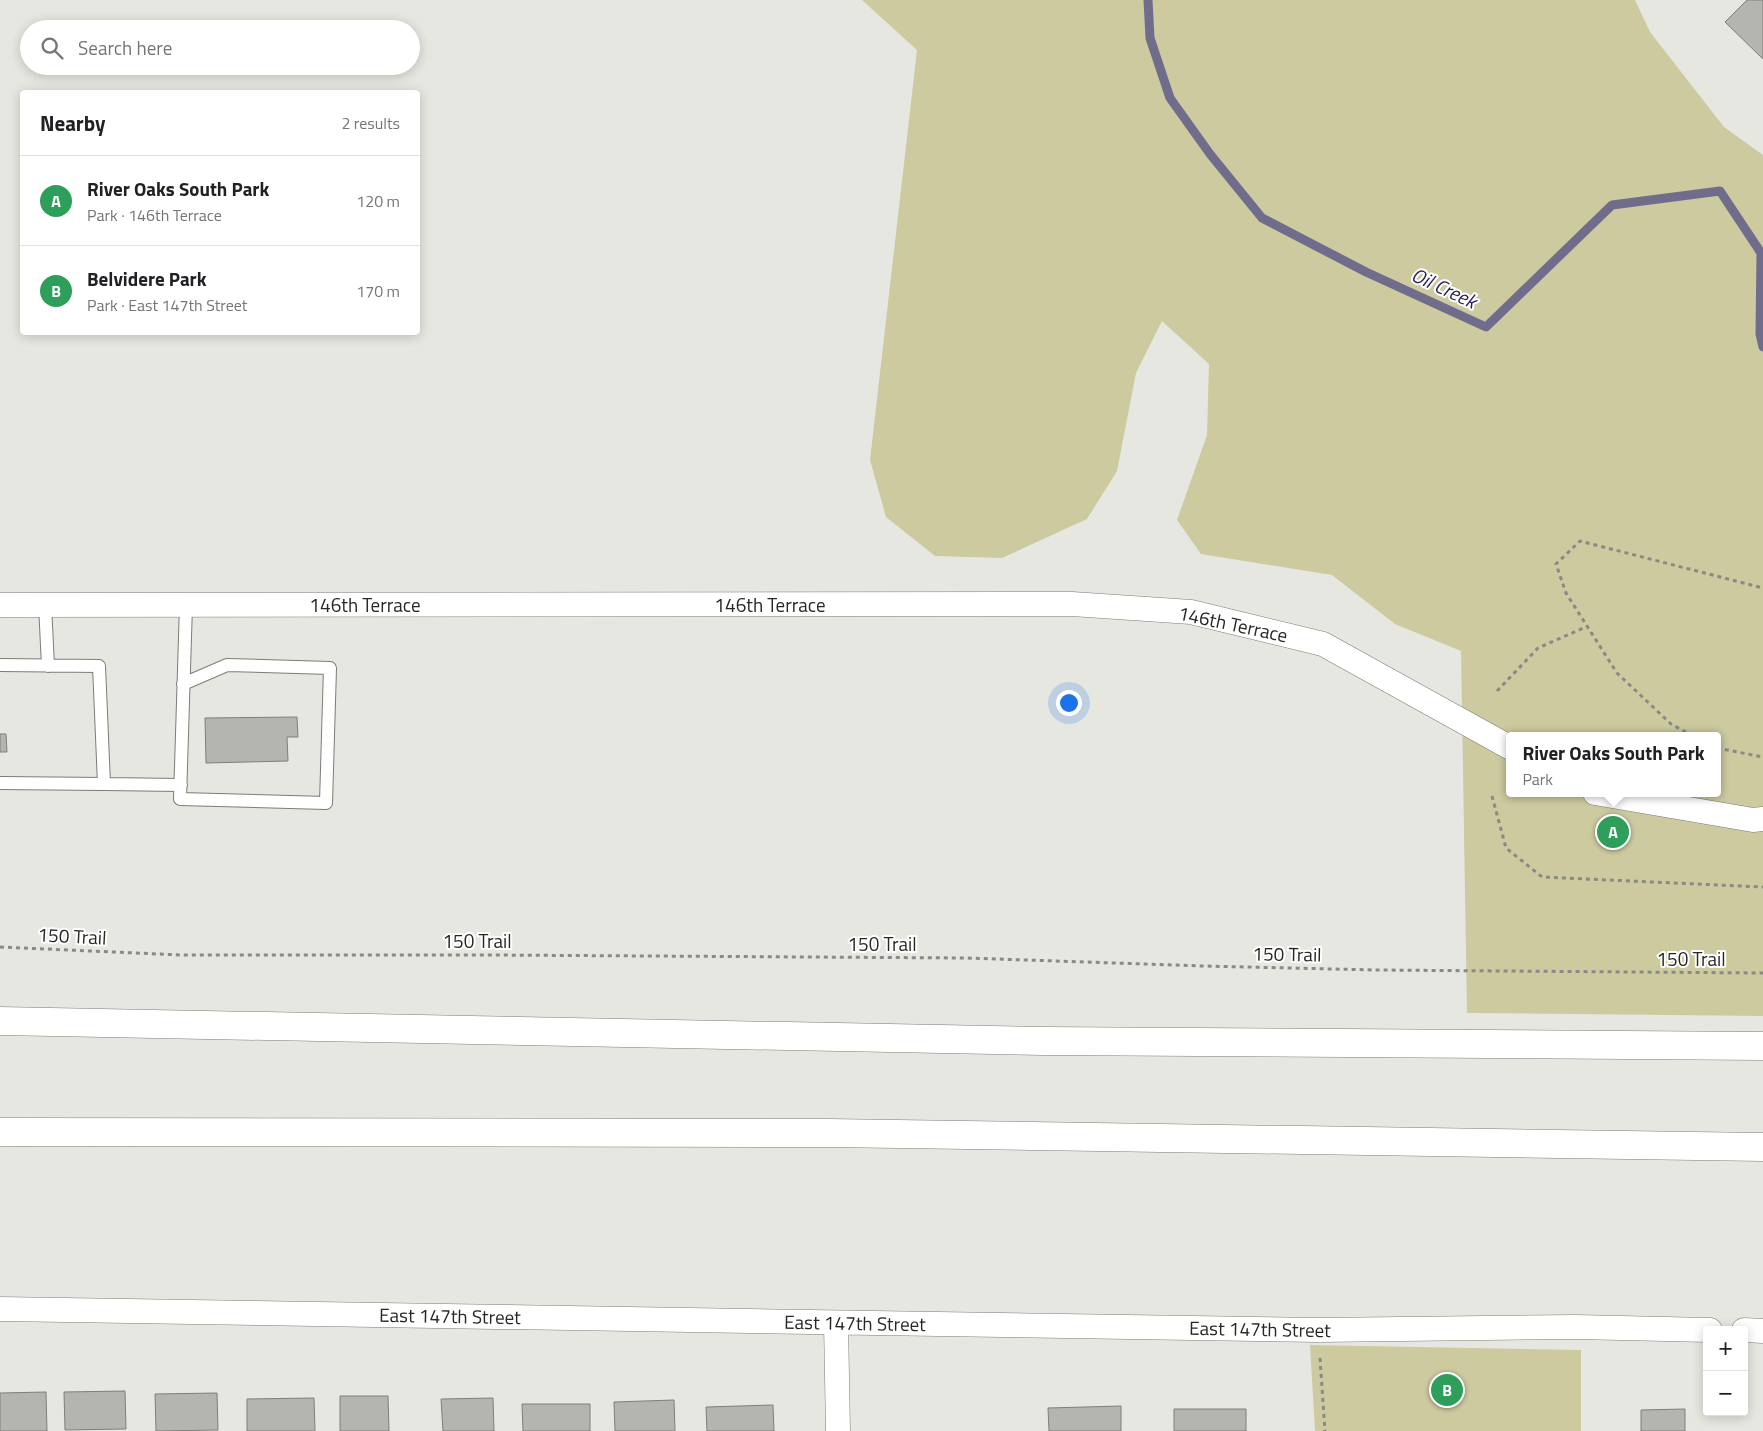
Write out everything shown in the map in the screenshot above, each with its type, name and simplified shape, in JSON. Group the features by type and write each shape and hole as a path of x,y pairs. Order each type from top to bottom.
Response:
{"main road":[{"path":"0,1021 1034,1040 1763,1046"},
{"path":"0,1132 829,1133 1763,1147"}],"street":[{"name":"146th Terrace","path":"0,605 1072,604 1191,612 1323,644 1506,745"},
{"path":"1619,797 1753,820 1763,819"},
{"name":"East 147th Street","path":"0,1309 1318,1330 1576,1327 1703,1330"},
{"path":"836,1323 838,1431"},
{"path":"1748,1330 1763,1331"}],"lane":[{"path":"45,605 48,666"},
{"path":"183,684 227,665 330,668 326,803 180,800 183,684 186,605"},
{"path":"0,665 99,666 104,784"},
{"path":"0,783 181,784"}],"path":[{"path":"1685,732 1670,724 1617,673 1566,593 1556,564 1580,541 1763,588"},
{"path":"1497,691 1538,648 1588,626"},
{"path":"1721,749 1763,757"},
{"path":"1492,796 1506,848 1542,877 1763,887"},
{"name":"150 Trail","path":"0,946 181,955 958,958 1366,970 1763,974"},
{"path":"1318,1330 1325,1431"}],"shaded area":[{"path":"862,0 1635,0 1650,32 1724,127 1763,155 1763,1016 1467,1013 1461,651 1395,624 1332,575 1201,554 1177,520 1207,435 1209,364 1162,321 1136,373 1117,471 1087,519 1002,558 935,556 886,517 870,460 917,50"},
{"path":"1310,1345 1581,1350 1581,1431 1315,1431"}],"building":[{"path":"1747,0 1763,0 1763,59 1725,22"},
{"path":"297,717 298,737 287,737 288,761 206,763 205,718"},
{"path":"0,734 6,734 7,752 0,752"},
{"path":"125,1391 126,1429 65,1430 64,1392"},
{"path":"46,1392 47,1431 0,1431 0,1393"},
{"path":"217,1393 218,1430 156,1431 155,1394"},
{"path":"340,1396 388,1396 389,1431 340,1431"},
{"path":"314,1398 315,1431 247,1431 247,1399"},
{"path":"493,1398 494,1431 443,1431 441,1399"},
{"path":"674,1400 675,1431 615,1431 614,1402"},
{"path":"522,1404 590,1404 590,1431 523,1431"},
{"path":"773,1405 774,1431 707,1431 706,1407"},
{"path":"1121,1406 1121,1431 1049,1431 1048,1408"},
{"path":"1174,1409 1246,1409 1246,1431 1174,1431"},
{"path":"1685,1409 1685,1431 1641,1431 1641,1410"}],"waterway":[{"name":"Oil Creek","path":"1148,0 1150,38 1170,98 1210,154 1262,218 1366,272 1486,327 1612,205 1720,191 1761,253 1760,334 1763,347"}],"place":[{"name":"River Oaks South Park","path":"1613,832"},
{"name":"Belvidere Park","path":"1447,1390"}]}
